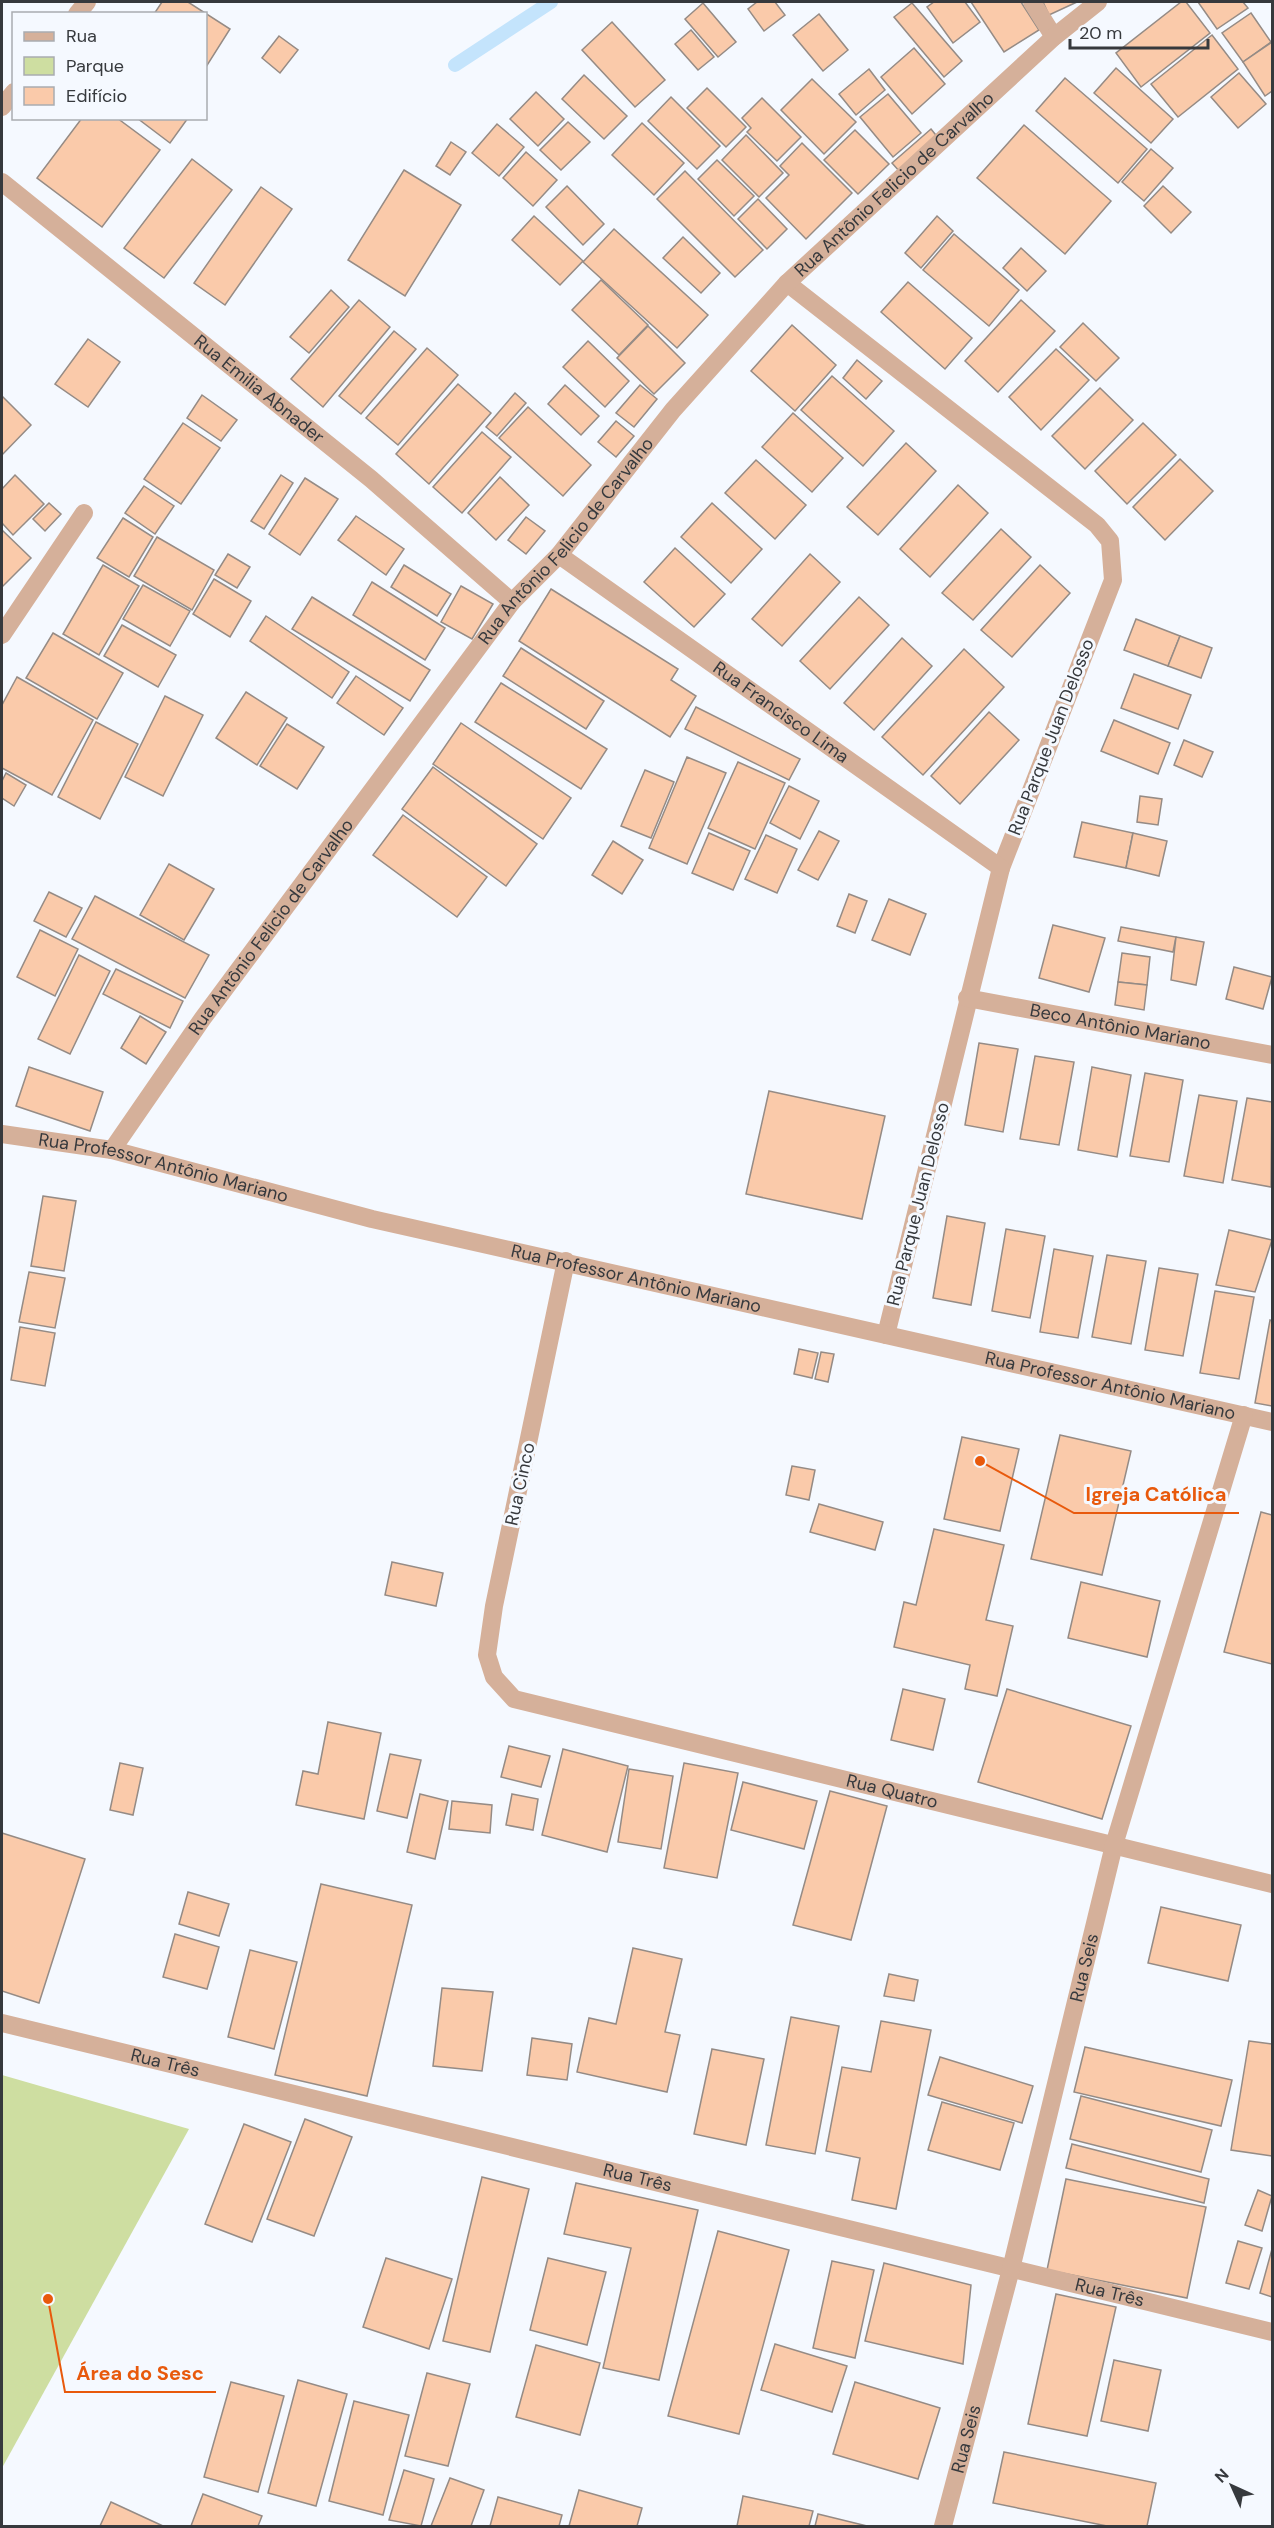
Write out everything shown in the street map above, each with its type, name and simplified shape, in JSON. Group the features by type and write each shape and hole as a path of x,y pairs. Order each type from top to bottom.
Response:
{"street":[{"path":"1032,2 1054,37"},
{"name":"Rua Antônio Felicio de Carvalho","path":"112,1150 203,1018 512,602 559,555 673,410 787,284 1054,37 1098,2"},
{"path":"2,107 12,94"},
{"name":"Rua Emilia Abnader","path":"2,182 371,479 512,602"},
{"name":"Rua Parque Juan Delosso","path":"787,284 1097,525 1110,542 1113,580 1001,868 967,998 886,1335"},
{"path":"2,635 84,513"},
{"name":"Rua Francisco Lima","path":"559,555 1001,868"},
{"name":"Beco Antônio Mariano","path":"967,998 1272,1055"},
{"name":"Rua Professor Antônio Mariano","path":"2,1134 112,1150 372,1219 1272,1422"},
{"name":"Rua Cinco","path":"514,1699 494,1677 487,1655 494,1606 566,1261"},
{"name":"Rua Seis","path":"943,2526 1011,2270 1114,1845 1244,1414"},
{"name":"Rua Quatro","path":"514,1699 1272,1884"},
{"name":"Rua Três","path":"2,2023 1272,2332"}],"green space":[{"path":"2,2075 189,2129 2,2468"}],"building":[{"path":"162,2 188,2 204,12 155,12"},
{"path":"757,2 775,2 785,15 764,31 748,9"},
{"path":"934,2 965,2 980,22 953,43 927,7"},
{"path":"971,2 1021,2 1039,30 1004,52"},
{"path":"1043,2 1077,2 1049,15"},
{"path":"1181,2 1186,2 1210,33 1141,87 1116,53"},
{"path":"1198,2 1243,2 1248,8 1217,29"},
{"path":"703,3 736,42 718,57 685,19"},
{"path":"912,3 962,61 944,77 894,17"},
{"path":"1251,13 1271,42 1243,62 1222,33"},
{"path":"207,14 230,29 207,65"},
{"path":"819,14 848,50 823,71 793,35"},
{"path":"612,22 665,80 635,107 582,50"},
{"path":"691,30 714,57 698,70 675,44"},
{"path":"1212,35 1238,69 1178,117 1151,84"},
{"path":"279,36 298,50 280,73 262,58"},
{"path":"1272,42 1272,91 1265,96 1243,62"},
{"path":"914,48 945,84 912,114 881,77"},
{"path":"1116,68 1173,119 1151,143 1094,93"},
{"path":"869,69 885,90 856,115 839,94"},
{"path":"1239,73 1266,104 1238,128 1211,97"},
{"path":"584,75 627,116 604,139 562,99"},
{"path":"1065,78 1147,149 1118,183 1036,111"},
{"path":"812,79 856,122 824,154 781,110"},
{"path":"707,88 746,127 726,147 687,108"},
{"path":"536,92 564,119 538,146 510,119"},
{"path":"888,94 921,133 893,157 860,117"},
{"path":"671,97 720,146 697,169 648,121"},
{"path":"762,98 801,137 777,161 747,132 751,128 742,118"},
{"path":"80,120 120,120 160,150 102,227 37,178"},
{"path":"140,120 187,120 170,143"},
{"path":"568,122 590,142 561,170 540,150"},
{"path":"642,123 684,163 654,195 612,155"},
{"path":"497,124 524,147 499,176 472,153"},
{"path":"1024,125 1111,201 1065,254 977,178"},
{"path":"931,129 939,139 900,172 892,163"},
{"path":"855,130 889,164 858,194 824,160"},
{"path":"746,135 783,173 759,197 722,160"},
{"path":"451,142 466,152 450,175 436,166"},
{"path":"802,143 852,193 806,239 766,198 789,175 780,166"},
{"path":"1151,149 1173,168 1144,201 1122,182"},
{"path":"526,152 557,180 533,206 503,178"},
{"path":"192,159 232,190 164,278 124,248"},
{"path":"717,160 754,196 734,216 698,179"},
{"path":"404,170 461,205 405,296 348,260"},
{"path":"685,171 763,250 735,277 657,199"},
{"path":"567,186 604,224 583,245 546,207"},
{"path":"1163,186 1191,212 1171,233 1144,206"},
{"path":"261,187 292,209 225,305 194,283"},
{"path":"758,199 787,229 767,249 738,219"},
{"path":"534,216 583,261 560,285 512,240"},
{"path":"937,216 953,231 921,268 905,253"},
{"path":"614,229 708,315 677,348 583,262"},
{"path":"954,234 1019,290 989,326 923,270"},
{"path":"683,237 720,273 701,293 663,258"},
{"path":"1021,248 1046,271 1027,291 1003,268"},
{"path":"601,280 648,325 619,355 572,310"},
{"path":"908,282 972,338 945,369 881,312"},
{"path":"331,290 349,307 309,353 290,337"},
{"path":"359,300 390,327 323,407 291,379"},
{"path":"1021,300 1055,331 998,392 965,361"},
{"path":"1083,323 1119,358 1096,381 1060,347"},
{"path":"792,325 836,365 795,411 751,371"},
{"path":"648,326 685,363 654,394 617,358"},
{"path":"394,331 416,349 361,414 339,396"},
{"path":"88,339 120,362 88,407 55,384"},
{"path":"588,341 629,381 605,407 563,367"},
{"path":"427,348 458,375 398,445 366,418"},
{"path":"1056,349 1089,380 1041,430 1009,397"},
{"path":"857,360 882,381 866,399 843,378"},
{"path":"832,376 894,431 863,466 801,410"},
{"path":"458,384 491,413 429,484 396,454"},
{"path":"565,385 599,416 581,435 548,404"},
{"path":"640,385 657,399 634,427 616,413"},
{"path":"1100,388 1133,420 1085,469 1052,436"},
{"path":"515,393 526,403 497,436 486,427"},
{"path":"202,395 237,420 221,441 187,418"},
{"path":"2,396 31,425 2,455"},
{"path":"528,407 591,465 563,496 499,438"},
{"path":"793,413 843,458 812,492 762,447"},
{"path":"616,421 634,436 616,457 598,442"},
{"path":"183,423 220,448 181,504 144,479"},
{"path":"1143,423 1176,455 1127,504 1095,471"},
{"path":"482,432 511,457 462,513 433,487"},
{"path":"906,443 936,471 878,535 847,507"},
{"path":"1180,459 1213,491 1165,540 1133,507"},
{"path":"756,460 806,505 775,539 725,493"},
{"path":"15,475 44,504 13,535 2,523 2,489"},
{"path":"281,475 293,483 264,529 251,521"},
{"path":"500,477 529,505 496,540 468,513"},
{"path":"305,478 338,499 300,555 269,534"},
{"path":"958,485 988,513 930,577 900,549"},
{"path":"144,486 174,506 155,534 125,513"},
{"path":"49,503 61,514 45,531 33,519"},
{"path":"712,503 762,549 731,583 681,537"},
{"path":"356,516 404,549 386,575 338,540"},
{"path":"526,517 545,531 526,554 508,540"},
{"path":"123,518 153,537 129,577 97,558"},
{"path":"1001,529 1031,557 973,620 942,593"},
{"path":"2,530 31,558 2,587"},
{"path":"157,537 214,570 192,610 134,576"},
{"path":"675,548 725,594 694,627 644,582"},
{"path":"228,554 250,567 237,588 215,575"},
{"path":"810,554 840,582 782,646 752,619"},
{"path":"103,565 139,586 99,655 63,634"},
{"path":"404,565 451,594 437,616 391,587"},
{"path":"1040,565 1070,593 1012,657 981,630"},
{"path":"214,579 251,601 230,637 193,614"},
{"path":"372,582 445,628 425,660 353,615"},
{"path":"143,585 190,611 170,646 123,619"},
{"path":"461,586 493,604 472,639 441,622"},
{"path":"551,589 678,669 671,680 696,696 670,737 519,641"},
{"path":"312,597 430,670 410,701 292,629"},
{"path":"859,597 889,625 830,689 800,661"},
{"path":"266,616 349,672 332,698 250,641"},
{"path":"1136,619 1180,636 1168,666 1124,650"},
{"path":"122,625 176,655 158,687 104,656"},
{"path":"53,633 123,673 97,719 26,678"},
{"path":"1180,636 1212,648 1201,678 1168,666"},
{"path":"902,638 932,666 874,730 844,703"},
{"path":"521,648 604,701 586,729 503,676"},
{"path":"964,649 1004,687 923,775 882,737"},
{"path":"1134,674 1191,695 1178,729 1121,708"},
{"path":"356,676 403,708 384,735 337,703"},
{"path":"17,677 93,720 52,795 2,768 2,705"},
{"path":"501,683 607,749 581,789 475,722"},
{"path":"246,692 287,718 257,765 216,738"},
{"path":"165,696 203,715 163,796 125,777"},
{"path":"696,707 800,759 789,780 685,729"},
{"path":"989,712 1019,740 960,804 931,776"},
{"path":"1114,720 1170,743 1158,774 1101,751"},
{"path":"96,722 138,744 100,819 58,797"},
{"path":"461,723 571,798 543,839 433,764"},
{"path":"287,724 324,747 297,789 260,766"},
{"path":"1184,740 1213,752 1202,777 1174,765"},
{"path":"687,757 726,773 687,864 649,848"},
{"path":"738,762 785,783 755,849 708,828"},
{"path":"433,767 537,844 506,886 402,809"},
{"path":"645,770 674,782 651,838 621,826"},
{"path":"6,773 26,785 14,806 2,798 2,781"},
{"path":"789,786 819,801 800,839 770,823"},
{"path":"1140,796 1162,799 1158,825 1137,822"},
{"path":"403,815 487,877 457,917 373,855"},
{"path":"1082,822 1133,833 1126,868 1074,857"},
{"path":"819,831 839,841 818,880 798,870"},
{"path":"709,833 750,851 733,890 692,873"},
{"path":"1133,833 1167,841 1159,876 1126,868"},
{"path":"766,835 797,849 777,893 745,879"},
{"path":"613,841 643,860 622,894 592,875"},
{"path":"169,864 214,889 184,940 140,915"},
{"path":"49,892 82,908 66,937 34,921"},
{"path":"849,894 867,901 855,933 837,926"},
{"path":"95,896 209,955 185,998 72,939"},
{"path":"889,899 926,914 910,955 872,940"},
{"path":"1053,925 1105,938 1089,992 1039,978"},
{"path":"1121,927 1176,937 1173,952 1118,941"},
{"path":"40,930 78,949 55,996 17,977"},
{"path":"1176,937 1204,942 1196,985 1171,980"},
{"path":"1122,953 1150,957 1147,985 1118,982"},
{"path":"79,955 110,971 70,1054 38,1039"},
{"path":"1234,967 1272,977 1263,1009 1226,999"},
{"path":"116,969 183,1001 170,1028 103,994"},
{"path":"1118,982 1147,985 1144,1010 1115,1005"},
{"path":"140,1016 166,1032 146,1064 121,1048"},
{"path":"979,1043 1018,1049 1003,1132 965,1125"},
{"path":"1035,1056 1074,1062 1059,1145 1020,1139"},
{"path":"29,1067 103,1092 90,1131 16,1106"},
{"path":"1092,1067 1131,1075 1117,1157 1078,1150"},
{"path":"1145,1073 1183,1080 1169,1162 1130,1156"},
{"path":"769,1091 885,1116 862,1219 746,1194"},
{"path":"1199,1095 1237,1101 1223,1183 1184,1176"},
{"path":"1247,1098 1272,1102 1271,1187 1232,1180"},
{"path":"43,1196 76,1201 64,1271 31,1266"},
{"path":"947,1216 985,1223 971,1305 933,1298"},
{"path":"1006,1229 1045,1236 1030,1318 992,1311"},
{"path":"1229,1230 1272,1240 1255,1292 1216,1285"},
{"path":"1054,1249 1093,1256 1078,1338 1040,1332"},
{"path":"1107,1255 1146,1261 1131,1344 1092,1337"},
{"path":"1159,1268 1198,1274 1183,1356 1145,1350"},
{"path":"29,1272 65,1278 55,1328 19,1322"},
{"path":"1215,1291 1254,1297 1239,1379 1200,1373"},
{"path":"1270,1320 1272,1321 1272,1406 1255,1403"},
{"path":"20,1327 55,1333 45,1386 11,1380"},
{"path":"799,1349 818,1353 812,1378 794,1374"},
{"path":"821,1352 834,1354 828,1382 815,1379"},
{"path":"1060,1435 1131,1451 1102,1575 1031,1559"},
{"path":"962,1437 1019,1449 1000,1531 944,1519"},
{"path":"792,1466 815,1470 809,1500 786,1495"},
{"path":"819,1504 883,1522 875,1550 810,1532"},
{"path":"1261,1512 1272,1515 1272,1664 1224,1652"},
{"path":"934,1529 1004,1545 986,1620 1013,1626 997,1696 965,1689 970,1665 894,1647 904,1602 916,1605"},
{"path":"392,1562 443,1573 436,1606 385,1595"},
{"path":"1081,1582 1160,1601 1147,1657 1068,1638"},
{"path":"903,1689 945,1699 933,1750 891,1740"},
{"path":"1007,1689 1131,1726 1102,1819 978,1782"},
{"path":"328,1722 381,1733 364,1819 296,1805 303,1771 318,1774"},
{"path":"509,1746 550,1756 541,1787 501,1777"},
{"path":"563,1749 628,1766 607,1852 542,1835"},
{"path":"390,1754 421,1760 407,1818 377,1811"},
{"path":"120,1763 143,1768 133,1815 110,1810"},
{"path":"684,1763 738,1773 717,1878 664,1868"},
{"path":"629,1769 673,1776 661,1849 618,1842"},
{"path":"743,1782 817,1801 804,1849 731,1830"},
{"path":"830,1791 887,1806 851,1940 793,1925"},
{"path":"420,1794 448,1801 435,1859 407,1852"},
{"path":"512,1794 538,1799 533,1830 506,1825"},
{"path":"452,1801 492,1805 490,1833 449,1829"},
{"path":"2,1833 85,1859 39,2003 2,1991"},
{"path":"321,1884 412,1905 367,2096 275,2075"},
{"path":"188,1892 229,1904 219,1936 179,1924"},
{"path":"1161,1907 1241,1925 1228,1981 1148,1963"},
{"path":"175,1934 219,1947 207,1989 163,1977"},
{"path":"633,1948 682,1959 665,2032 680,2035 667,2092 577,2072 589,2018 616,2024"},
{"path":"250,1950 297,1962 274,2049 228,2037"},
{"path":"889,1974 918,1980 914,2001 884,1996"},
{"path":"442,1988 493,1992 482,2071 433,2066"},
{"path":"791,2017 839,2026 815,2154 766,2145"},
{"path":"881,2021 931,2030 896,2209 852,2200 860,2158 826,2151 842,2067 871,2072"},
{"path":"532,2038 572,2044 567,2080 527,2075"},
{"path":"1249,2041 1272,2044 1272,2156 1231,2150"},
{"path":"1085,2047 1232,2080 1221,2126 1074,2092"},
{"path":"712,2049 764,2059 746,2145 694,2134"},
{"path":"940,2057 1033,2086 1022,2123 928,2095"},
{"path":"1081,2096 1212,2130 1201,2172 1070,2139"},
{"path":"942,2102 1014,2123 1000,2170 928,2150"},
{"path":"305,2119 352,2137 314,2236 267,2219"},
{"path":"244,2124 291,2142 252,2242 205,2224"},
{"path":"1072,2144 1209,2179 1204,2203 1066,2168"},
{"path":"482,2177 529,2189 490,2352 443,2341"},
{"path":"1066,2179 1206,2207 1187,2298 1047,2270"},
{"path":"576,2183 698,2210 659,2380 603,2368 631,2248 564,2234"},
{"path":"1258,2190 1272,2196 1262,2231 1245,2225"},
{"path":"718,2231 789,2250 739,2434 668,2416"},
{"path":"1238,2241 1262,2248 1249,2289 1226,2283"},
{"path":"1272,2249 1272,2297 1260,2293"},
{"path":"386,2258 452,2279 429,2349 363,2327"},
{"path":"548,2258 606,2272 587,2345 530,2330"},
{"path":"832,2261 874,2270 855,2358 813,2348"},
{"path":"884,2263 971,2285 963,2364 865,2341"},
{"path":"1056,2294 1116,2307 1087,2436 1028,2424"},
{"path":"775,2344 847,2366 832,2412 761,2390"},
{"path":"536,2345 600,2363 580,2435 516,2417"},
{"path":"1114,2360 1161,2370 1148,2431 1101,2421"},
{"path":"427,2373 470,2384 448,2466 405,2456"},
{"path":"298,2380 347,2394 316,2506 268,2493"},
{"path":"231,2382 284,2396 258,2492 204,2477"},
{"path":"855,2382 940,2408 918,2479 833,2454"},
{"path":"354,2401 409,2415 383,2515 329,2501"},
{"path":"1004,2452 1156,2483 1147,2526 1107,2526 993,2503"},
{"path":"404,2470 434,2479 421,2526 389,2520"},
{"path":"450,2478 484,2490 471,2526 431,2526"},
{"path":"579,2490 642,2508 637,2526 569,2526"},
{"path":"203,2494 262,2516 258,2526 191,2526"},
{"path":"743,2496 813,2511 809,2526 737,2526"},
{"path":"498,2497 562,2515 559,2526 490,2526"},
{"path":"111,2502 163,2526 100,2526"},
{"path":"818,2514 867,2526 815,2526"}],"waterway":[{"path":"455,65 551,2"}],"place":[{"name":"Igreja Católica","path":"980,1461"},
{"name":"Área do Sesc","path":"48,2299"}]}
